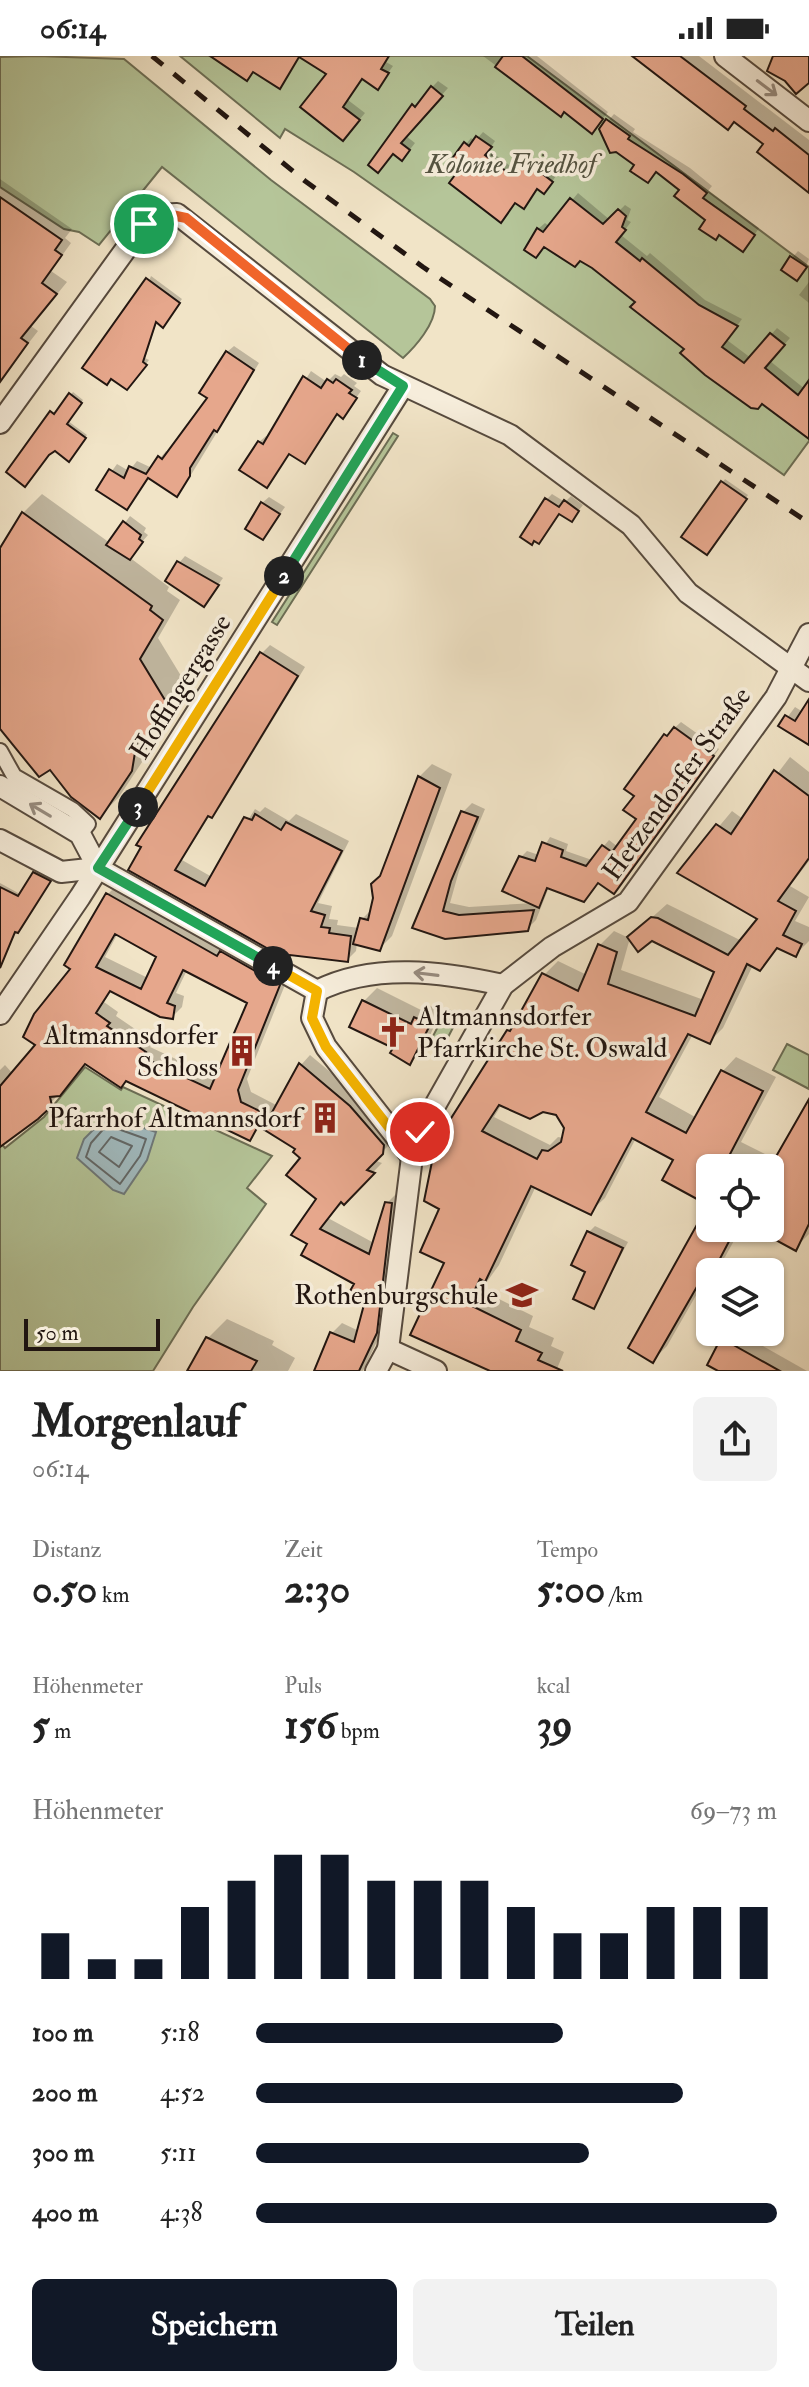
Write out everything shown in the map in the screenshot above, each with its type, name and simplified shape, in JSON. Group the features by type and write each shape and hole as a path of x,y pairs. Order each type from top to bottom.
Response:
{"street":[{"path":"725,56 809,121"},
{"path":"3,412 144,224 155,215 177,214 370,366 403,386 510,435 631,525 688,593 801,676"},
{"name":"Hoffingergasse","path":"0,1014 98,868 403,386"},
{"name":"Hetzendorfer Straße","path":"376,1371 388,1349 412,1157 420,1132 503,985 552,947 628,902 801,676 809,634"},
{"path":"0,751 14,776 73,810 88,824 80,834"},
{"path":"0,786 80,834 98,868 317,991 352,980 401,971 503,985"},
{"path":"0,840 61,872 98,868"},
{"path":"317,991 312,1018 326,1047 412,1157"},
{"path":"388,1349 436,1371"}],"green space":[{"name":"Kolonie Friedhof","path":"180,56 527,56 809,267 809,441 784,475 354,172 285,129 280,138"},
{"path":"0,57 124,59 271,180 430,299 435,306 434,313 424,334 403,358 162,167 99,245 79,232 64,229 0,187"},
{"path":"393,433 398,436 277,625 272,622"},
{"path":"447,1009 459,1016 444,1045 432,1038"},
{"path":"787,1044 809,1055 809,1089 773,1070"},
{"path":"85,1067 121,1090 123,1087 272,1156 247,1188 266,1204 193,1307 153,1371 0,1371 0,1142 5,1148 44,1117"}],"water":[{"path":"107,1116 156,1132 147,1160 124,1194 113,1190 77,1158 84,1139"}],"building":[{"path":"210,56 389,56 381,69 389,73 378,90 362,79 343,107 360,120 343,141 300,107 326,74 299,57 280,89 253,72 247,81"},
{"path":"503,56 522,56 603,119 592,134 564,112 561,117 495,67"},
{"path":"632,56 680,56 746,106 744,109 773,131 775,128 809,155 809,193 757,152 763,144 734,122 728,130"},
{"path":"773,56 809,56 809,83 796,94 785,81 767,71"},
{"path":"431,86 443,96 401,143 410,150 402,161 393,154 378,173 368,165 412,104 415,107"},
{"path":"606,119 630,136 628,139 683,174 707,193 703,198 755,235 743,252 719,235 716,240 699,229 705,220 674,196 679,190 656,172 648,183 630,171 634,165 616,152 610,153 599,129"},
{"path":"476,136 492,147 485,155 507,172 519,156 553,182 544,194 537,189 524,209 515,203 501,223 449,183 461,167 451,160 464,142 469,146"},
{"path":"0,197 62,240 55,250 62,255 42,283 57,294 21,338 28,343 0,382"},
{"path":"570,198 603,224 618,209 626,216 622,227 626,230 616,242 640,261 642,258 699,305 738,326 722,347 744,363 770,333 785,345 765,368 798,395 809,380 809,439 762,404 758,409 751,408 705,375 680,353 684,349 630,307 635,302 592,268 580,261 575,267 544,247 536,258 524,250 537,228 543,232"},
{"path":"790,256 807,267 797,281 781,270"},
{"path":"146,278 180,303 163,328 156,322 143,362 147,365 127,390 111,379 107,385 82,368"},
{"path":"226,351 254,370 217,432 214,430 190,468 190,476 177,497 148,478 127,510 96,490 109,469 124,478 129,466 146,474 158,456 162,459 207,398 199,393"},
{"path":"303,376 321,388 327,379 333,383 336,379 352,390 349,393 357,398 343,419 337,414 305,464 289,454 267,488 239,470 258,441 263,444"},
{"path":"69,393 82,403 67,424 86,438 69,462 55,451 49,455 25,487 6,472 50,411 54,414"},
{"path":"721,481 747,499 707,555 681,537"},
{"path":"545,498 559,507 564,500 579,511 572,522 559,514 539,544 534,541 532,545 520,537"},
{"path":"261,502 280,514 263,540 245,529"},
{"path":"22,512 152,606 150,610 163,620 140,659 171,710 146,748 137,740 132,771 100,819 71,797 50,770 39,777 0,729 0,548"},
{"path":"123,521 141,535 139,539 143,542 130,560 106,545"},
{"path":"177,561 219,585 204,607 165,581"},
{"path":"260,652 298,676 212,818 208,816 175,870 205,886 244,817 252,820 255,814 281,830 286,822 342,851 311,911 325,915 321,927 330,928 329,933 351,936 348,962 290,955 288,960 128,870 141,847 136,845"},
{"path":"809,699 809,745 778,726 785,715 795,721"},
{"path":"674,727 714,756 614,894 598,883 584,902 547,888 539,908 502,891 519,856 535,861 542,842 563,850 561,857 586,866 602,845 612,852 636,819 623,810 634,796 624,789 664,734 667,736"},
{"path":"774,770 809,796 809,858 778,901 796,911 783,935 802,944 796,957 777,948 760,971 747,964 710,1044 688,1034 646,1112 686,1133 721,1070 763,1091 730,1154 696,1154 696,1198 662,1180 673,1160 632,1138 591,1215 531,1186 485,1282 480,1279 468,1304 521,1330 516,1341 542,1353 538,1360 563,1371 490,1371 410,1335 444,1263 420,1252 439,1209 424,1201 436,1142 507,1030 510,1031 542,973 578,991 598,944 617,952 608,984 695,1016 714,972 652,941 638,952 627,937 651,917 658,918 728,955 757,919 677,873 716,824 731,834","holes":["499,1105 530,1119 543,1112 556,1115 564,1128 561,1142 548,1151 542,1150 537,1159 482,1131"]},
{"path":"418,776 440,788 380,951 353,944 360,918 368,920 373,898 371,884 380,876"},
{"path":"461,811 478,817 451,881 443,911 459,915 534,910 528,931 445,939 412,928"},
{"path":"33,872 51,881 18,933 15,932 0,968 0,887 18,896"},
{"path":"106,893 217,956 220,951 280,985 238,1090 241,1102 270,1116 299,1063 350,1106 384,1145 383,1154 367,1170 375,1173 344,1205 341,1202 320,1229 369,1254 385,1202 392,1203 377,1333 359,1371 314,1371 330,1332 354,1342 366,1297 350,1291 354,1284 301,1255 307,1244 291,1235 316,1199 286,1175 300,1158 293,1152 295,1149 258,1126 250,1141 126,1081 121,1088 85,1064 60,1096 50,1097 52,1106 0,1147 0,1086 35,1045 23,1037 34,1014 70,969 64,965","holes":["115,934 156,957 141,989 96,967","183,970 247,1003 210,1089 142,1057 146,1052 107,1026 110,1023 96,1013 110,991 160,1017 173,1019 175,1006 167,1003"]},
{"name":"Altmannsdorfer Pfarrkirche St. Oswald","path":"362,1000 411,1024 414,1017 430,1025 410,1065 390,1053 393,1048 349,1027"},
{"path":"809,1099 809,1224 796,1251 779,1242 784,1242 784,1154 777,1154"},
{"path":"696,1226 696,1242 729,1242 720,1258 696,1258 696,1288 653,1363 628,1348"},
{"path":"587,1231 623,1248 594,1309 573,1299 585,1272 571,1265"},
{"path":"206,1337 257,1361 251,1371 187,1371"},
{"path":"717,1346 735,1346 780,1371 718,1371 707,1365"}],"railway":[{"path":"152,56 305,181 423,267 809,523"}],"place":[{"name":"Altmannsdorfer Pfarrkirche St. Oswald","path":"393,1032"},
{"name":"Altmannsdorfer Schloss","path":"242,1051"},
{"name":"Pfarrhof Altmannsdorf","path":"325,1118"},
{"name":"Rothenburgschule","path":"522,1295"}],"route":[{"path":"144,224 155,215 168,212 186,218 370,366 403,386 98,868 317,991 312,1018 326,1047 412,1157 420,1132"}]}
